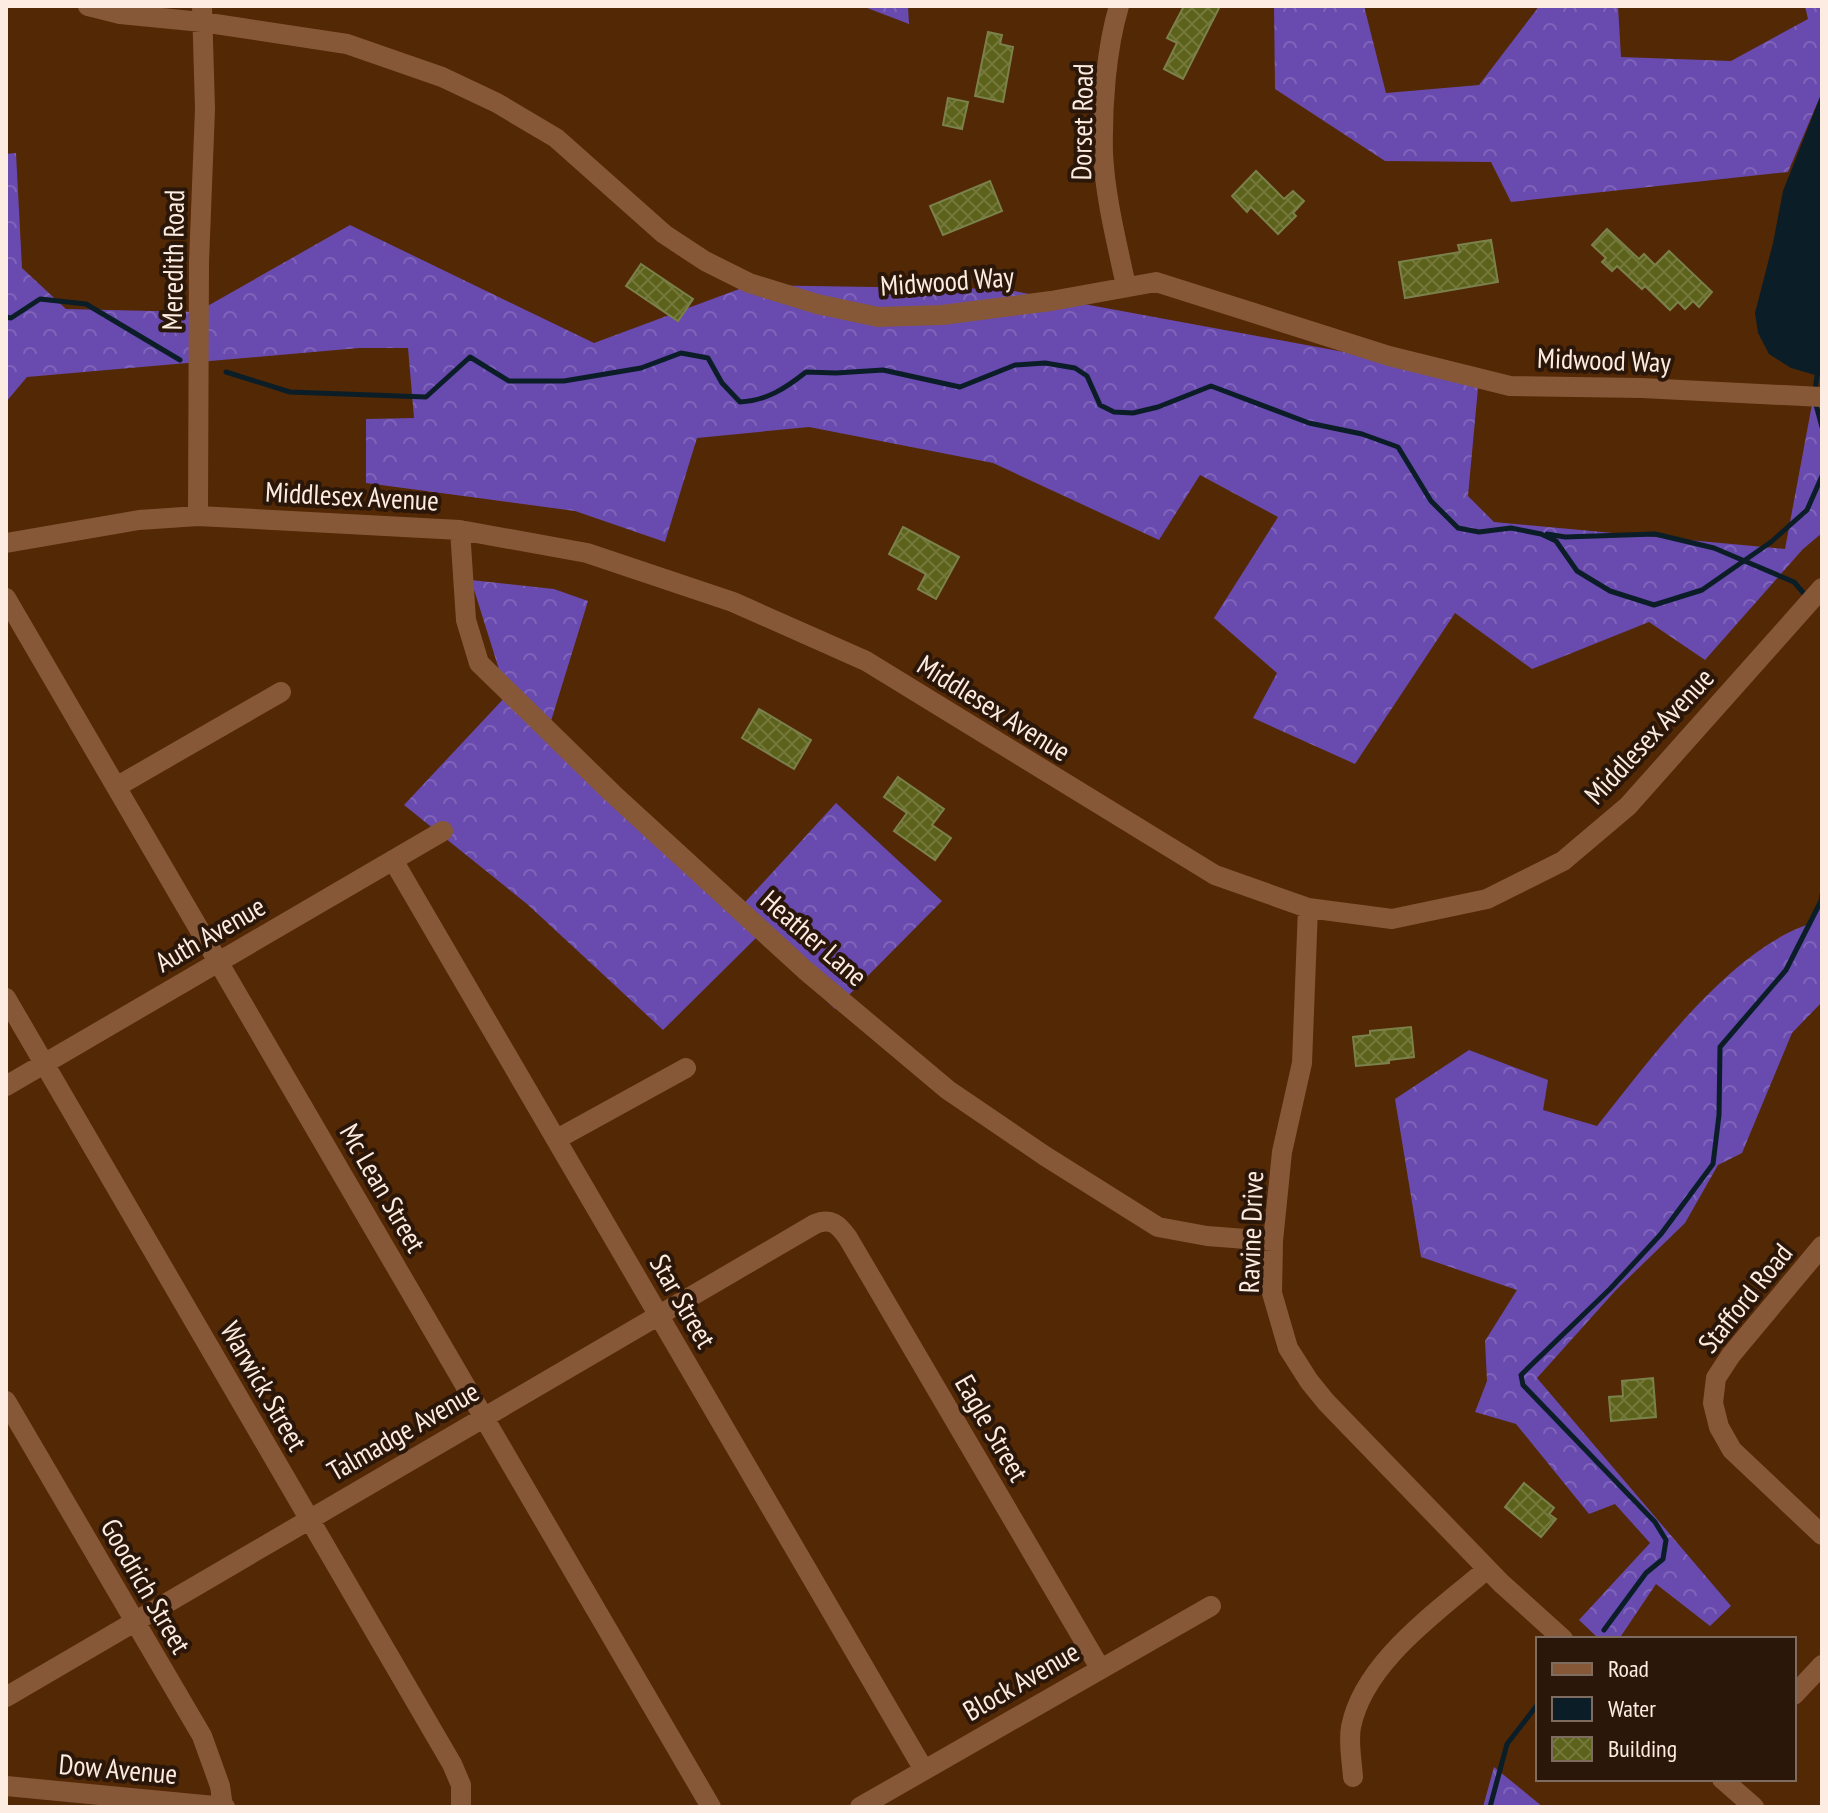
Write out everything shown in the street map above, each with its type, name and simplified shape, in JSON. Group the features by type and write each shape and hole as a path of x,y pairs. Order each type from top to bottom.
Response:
{"street":[{"name":"Midwood Way","path":"88,6 120,14 202,14 347,44 442,77 497,103 556,138 664,234 705,261 749,283 817,304 878,317 942,315 1051,301 1156,282 1389,356 1510,386 1642,388 1822,397"},
{"name":"Dorset Road","path":"1119,6 1113,26 1108,69 1103,153 1113,227 1126,286"},
{"name":"Meredith Road","path":"198,516 199,262 205,109 202,14"},
{"name":"Middlesex Avenue","path":"6,543 139,520 198,516 460,530 587,553 747,607 866,661 1215,875 1308,908 1392,919 1487,899 1563,861 1628,806 1822,588"},
{"name":"Heather Lane","path":"460,530 466,620 479,663 612,793 805,970 948,1090 1158,1227 1207,1236 1273,1241"},
{"name":"Mc Lean Street","path":"6,598 711,1807"},
{"path":"116,787 281,692"},
{"name":"Auth Avenue","path":"6,1086 443,831"},
{"name":"Star Street","path":"393,860 924,1770"},
{"name":"Ravine Drive","path":"1308,908 1302,1063 1282,1152 1273,1241 1272,1293 1288,1348 1309,1381 1487,1569 1561,1637"},
{"name":"Warwick Street","path":"6,998 456,1773 461,1785 461,1807"},
{"path":"557,1139 686,1068"},
{"name":"Talmadge Avenue","path":"6,1697 658,1314 815,1224 831,1222"},
{"name":"Eagle Street","path":"831,1222 841,1227 848,1238 1100,1668"},
{"name":"Stafford Road","path":"1822,1246 1731,1355 1716,1378 1713,1403 1719,1427 1732,1450 1822,1535"},
{"name":"Goodrich Street","path":"6,1401 202,1736 224,1807"},
{"path":"1353,1777 1350,1731 1357,1703 1378,1669 1487,1569"},
{"name":"Block Avenue","path":"860,1807 1211,1606"},
{"path":"1796,1693 1822,1665"},
{"path":"1724,1781 1754,1807"},
{"name":"Dow Avenue","path":"6,1786 224,1807"}],"green space":[{"path":"862,6 908,6 909,24"},
{"path":"1274,6 1364,6 1386,93 1479,85 1537,6 1618,6 1621,57 1731,61 1808,19 1805,6 1822,6 1822,92 1788,172 1511,202 1491,162 1385,161 1275,89"},
{"path":"16,153 22,268 66,309 197,312 350,225 594,343 750,285 1003,289 1479,377 1468,496 1494,522 1785,549 1813,399 1822,399 1822,533 1803,549 1705,660 1649,622 1532,669 1455,613 1355,764 1253,718 1277,673 1214,618 1278,517 1200,475 1159,540 993,463 809,427 697,438 665,542 575,511 366,483 366,419 414,418 408,348 359,348 27,377 6,402 6,154"},
{"path":"471,580 554,589 588,601 547,734 736,912 836,803 942,901 835,1009 759,935 663,1030 527,904 404,805 507,695"},
{"path":"1822,894 1822,1002 1792,1033 1742,1153 1718,1165 1685,1223 1616,1290 1537,1378 1731,1606 1710,1626 1656,1584 1620,1637 1597,1637 1579,1620 1650,1543 1615,1504 1589,1514 1516,1424 1475,1412 1487,1381 1485,1341 1517,1290 1421,1257 1395,1099 1469,1050 1548,1080 1543,1110 1597,1126 1692,1011 1749,958 1779,938 1809,924"},
{"path":"1494,1767 1543,1807 1483,1807"}],"water":[{"path":"1822,92 1822,377 1791,368 1769,354 1758,333 1755,313 1783,191"}],"building":[{"path":"1184,6 1220,6 1183,79 1164,69 1177,43 1167,38"},
{"path":"988,32 1002,35 1000,44 1013,47 1003,102 975,96"},
{"path":"948,98 968,102 962,129 943,125"},
{"path":"1256,171 1284,199 1293,191 1304,201 1293,213 1296,216 1278,234 1251,207 1247,212 1232,196"},
{"path":"990,181 1002,211 943,235 930,206"},
{"path":"1607,229 1639,259 1644,254 1655,265 1669,251 1712,292 1699,307 1693,301 1685,309 1678,302 1670,310 1645,286 1642,289 1617,266 1612,271 1602,262 1606,258 1592,245"},
{"path":"1491,240 1498,282 1405,298 1399,262 1460,252 1458,245"},
{"path":"641,264 693,299 678,321 626,286"},
{"path":"903,527 959,557 936,599 918,589 926,574 889,554"},
{"path":"759,709 811,740 794,769 742,738"},
{"path":"898,777 944,809 932,825 951,838 935,860 894,831 907,813 884,797"},
{"path":"1411,1027 1414,1057 1356,1066 1353,1037 1370,1035 1370,1031"},
{"path":"1653,1378 1656,1417 1611,1421 1609,1397 1623,1396 1622,1381"},
{"path":"1524,1483 1554,1508 1549,1514 1556,1519 1541,1537 1505,1507"}],"waterway":[{"path":"6,317 11,318 40,299 86,304 180,360"},
{"path":"226,372 290,392 426,397 470,357 509,381 564,381 641,368 681,353 708,358 722,383 740,402 775,393 806,372 883,370 960,387 1015,365 1045,363 1075,368 1087,376 1100,405 1114,412 1133,413 1158,407 1211,386 1309,423 1362,434 1398,447 1431,501 1458,528 1479,532 1511,528 1541,534 1556,541 1577,571 1610,591 1654,605 1702,590 1771,542 1807,510 1822,476"},
{"path":"1815,391 1817,376"},
{"path":"1815,401 1822,427"},
{"path":"1547,534 1565,537 1655,534 1714,548 1794,582 1806,596"},
{"path":"1604,1630 1646,1573 1663,1559 1666,1540 1655,1522 1523,1385 1521,1375 1610,1289 1661,1234 1713,1164 1719,1115 1720,1047 1786,970 1822,894"},
{"path":"1490,1807 1507,1744 1536,1707"}]}
